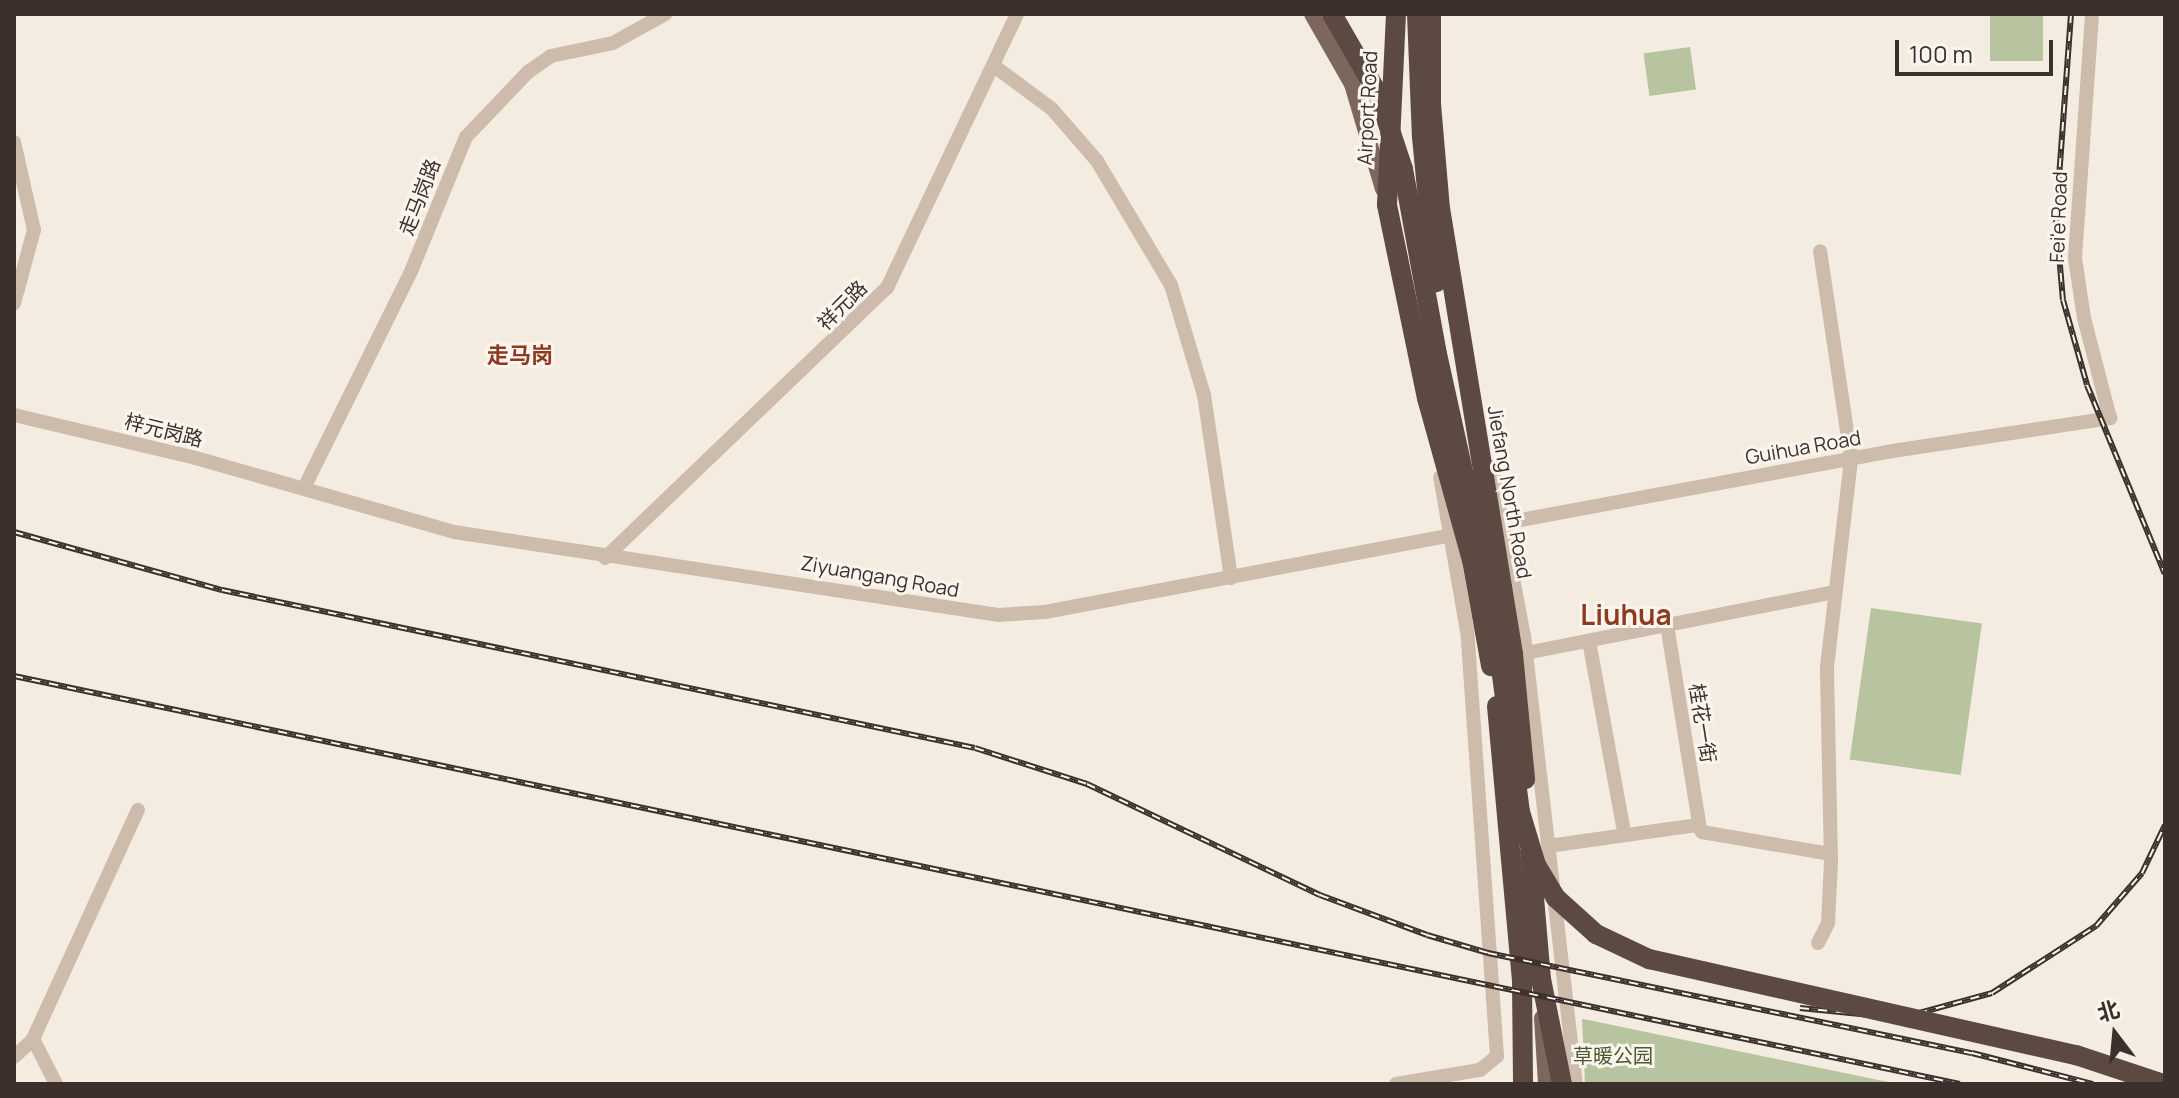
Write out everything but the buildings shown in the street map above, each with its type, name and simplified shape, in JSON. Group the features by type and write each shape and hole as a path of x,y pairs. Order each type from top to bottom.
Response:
{"highway":[{"path":"1333,14 1370,77 1399,156 1459,460 1493,607 1524,831 1542,877 1572,917 1608,942 1661,963 2076,1055 2163,1084"},
{"path":"1398,14 1416,24 1431,14"},
{"name":"Airport Road","path":"1387,205 1398,14"},
{"path":"1417,14 1430,234 1459,460"},
{"name":"Jiefang North Road","path":"1431,14 1438,187 1485,505 1516,679 1531,981 1518,1020 1523,1084"},
{"path":"1387,205 1416,181 1438,187"},
{"name":"Jiefang North Road","path":"1387,205 1434,425 1472,560 1491,660 1531,981 1562,1084"}],"main road":[{"path":"1333,14 1314,14 1352,84 1387,205"},
{"path":"1431,288 1455,414 1485,505"},
{"name":"Jiefang North Road","path":"1531,981 1537,1084"},
{"name":"Jiefang North Road","path":"1531,981 1546,1084"}],"street":[{"name":"走马岗路","path":"304,488 412,269 466,137 541,62 562,50 613,43 665,14"},
{"name":"祥元路","path":"605,558 887,288 1017,14"},
{"name":"Fei'e Road","path":"2092,14 2075,258 2084,318 2110,418"},
{"path":"994,66 1052,109 1097,161 1171,285 1204,395 1231,578"},
{"path":"14,142 34,230 17,282 14,303"},
{"path":"1818,943 1828,923 1831,854 1827,667 1851,458 1820,251"},
{"path":"1450,276 1504,523 1526,653 1576,1084"},
{"name":"梓元岗路","path":"14,415 304,488"},
{"name":"Guihua Road","path":"1504,523 1851,458 2110,418"},
{"path":"1396,1084 1480,1070 1497,1056 1474,700 1452,535 1435,454 1434,425"},
{"name":"Ziyuangang Road","path":"304,488 429,527 605,558 781,579 998,615 1045,612 1452,535"},
{"path":"1526,653 1835,592"},
{"name":"桂花一街","path":"1667,625 1700,828"},
{"path":"1589,641 1623,826"},
{"path":"14,1057 33,1039 138,810"},
{"path":"1548,846 1623,832 1700,828 1831,854"},
{"path":"33,1039 56,1084"}],"green space":[{"path":"1990,14 2043,14 2043,61 1990,61"},
{"path":"1690,47 1696,90 1649,96 1643,54"},
{"path":"1871,608 1982,624 1961,775 1850,760"},
{"name":"草暖公园","path":"1582,1019 1593,1021 1898,1084 1585,1084"}],"railway":[{"path":"2071,14 2056,219 2063,300 2087,385 2165,574"},
{"path":"14,532 222,590 975,748 1087,784 1320,895 1427,935 1488,953 1972,1053 2093,1084"},
{"path":"14,676 1960,1084"},
{"path":"1800,1008 1901,1018 1992,993 2096,926 2142,873 2165,825"}],"district":[{"name":"走马岗","path":"520,356"},
{"name":"Liuhua","path":"1626,614"}]}
